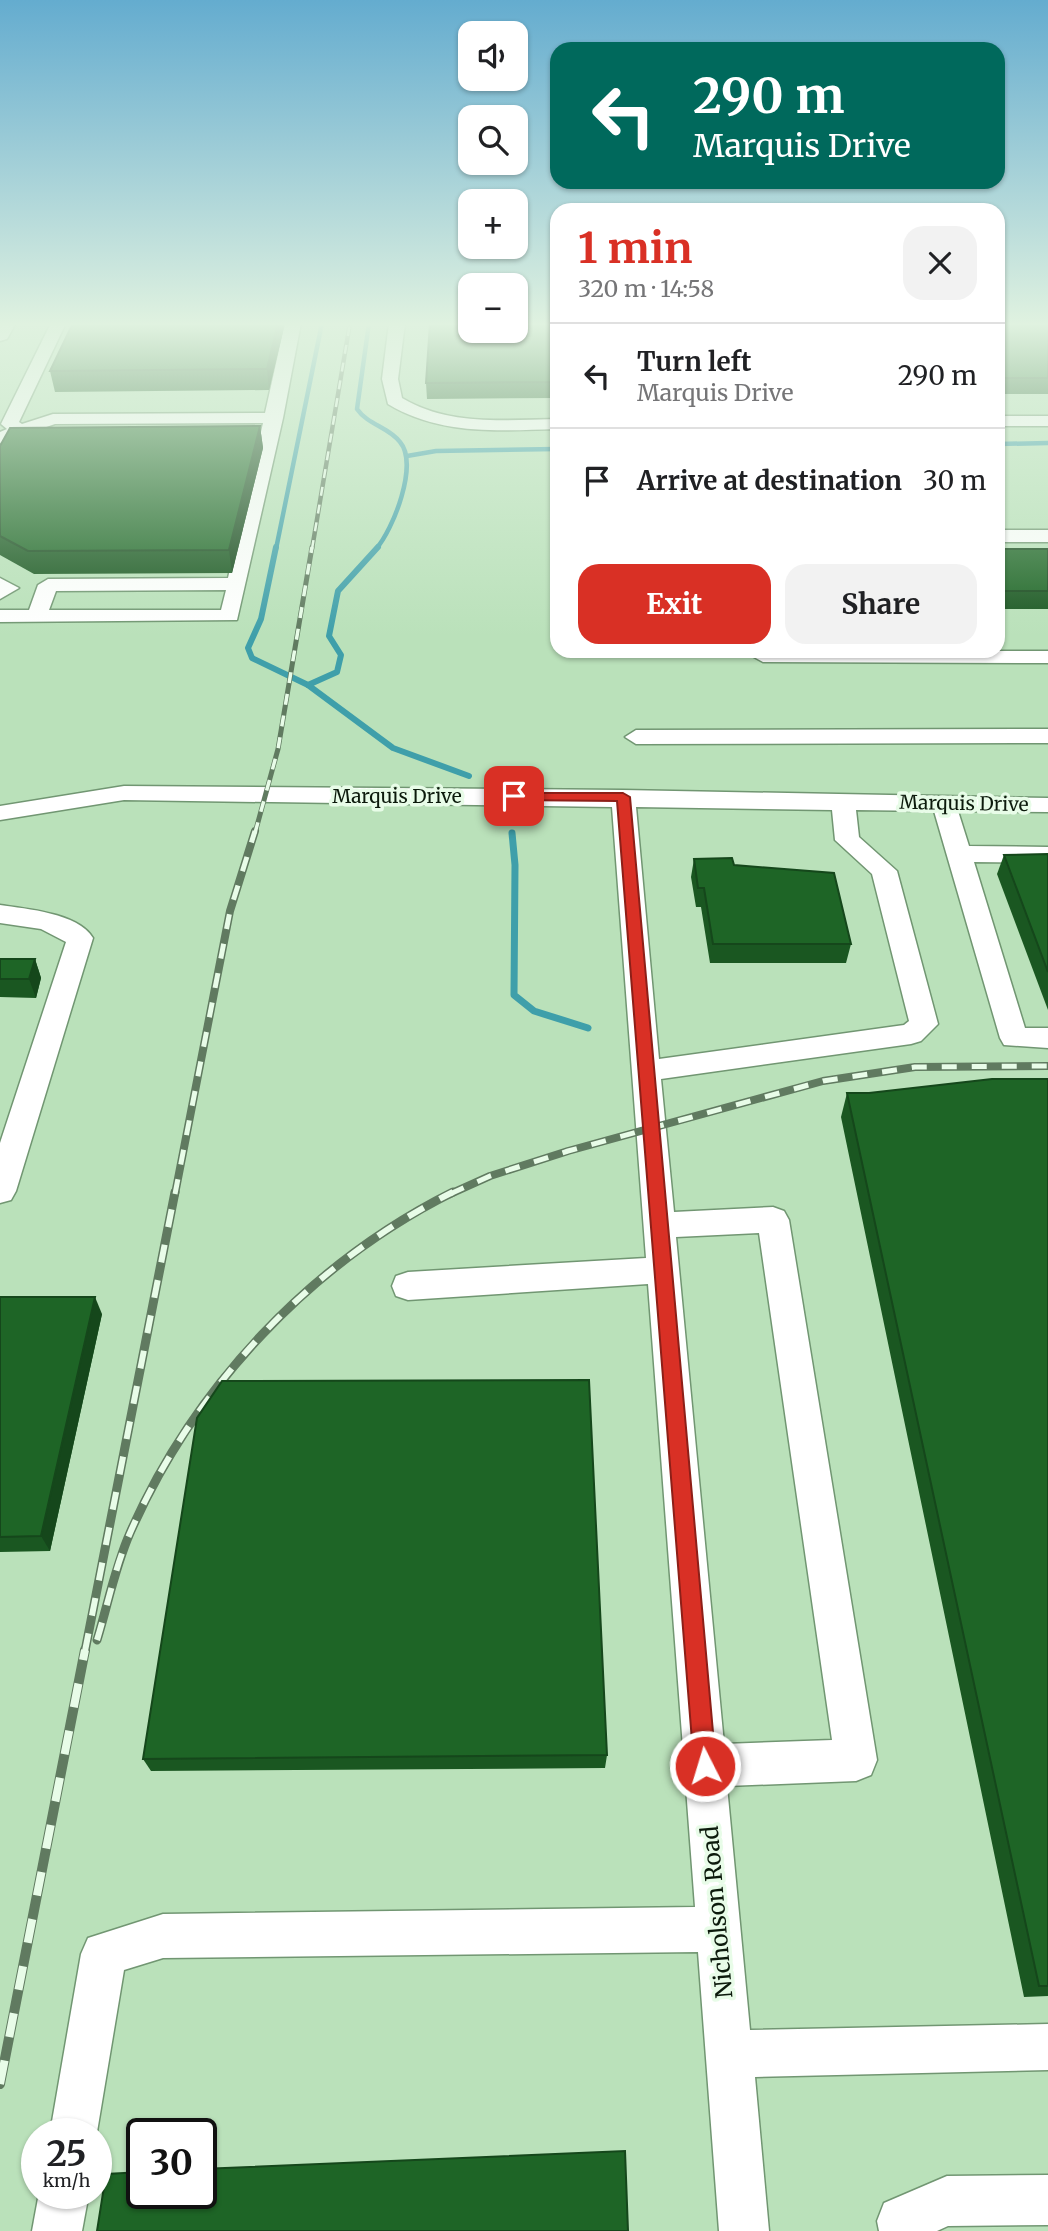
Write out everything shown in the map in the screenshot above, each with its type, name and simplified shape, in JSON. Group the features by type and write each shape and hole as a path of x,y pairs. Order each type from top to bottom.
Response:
{"street":[{"path":"15,427 20,430"},
{"path":"0,438 29,427"},
{"path":"0,616 230,616 273,427"},
{"path":"1005,536 1048,536"},
{"path":"0,584 9,589 0,593"},
{"path":"36,618 48,585 237,584"},
{"path":"1005,657 1048,657"},
{"path":"636,737 1048,736"},
{"name":"Marquis Drive","path":"0,813 124,793 623,797 1048,805"},
{"name":"Nicholson Road","path":"623,797 744,2231"},
{"path":"646,1071 911,1034 924,1024 884,871 847,840 843,800"},
{"path":"943,802 1014,1038 1048,1038"},
{"path":"958,854 1048,855"},
{"path":"0,914 47,921 80,938 0,1191"},
{"path":"660,1225 773,1220 856,1760 705,1766"},
{"path":"408,1286 663,1270"},
{"path":"77,2118 104,1954 163,1936 719,1929"},
{"path":"729,2054 1048,2047"},
{"path":"904,2231 902,2221 947,2201 1048,2200"},
{"path":"57,2231 61,2209"}],"building":[{"path":"260,427 229,550 28,551 0,536 0,446 10,428"},
{"path":"1005,549 1048,549 1048,591 1005,591"},
{"path":"1048,854 1048,972 1004,855"},
{"path":"732,858 734,865 834,873 851,944 713,944 704,888 698,888 694,859"},
{"path":"0,959 35,959 29,979 0,979"},
{"path":"992,1079 1048,1079 1048,1986 1039,1986 847,1093 869,1093"},
{"path":"0,1297 95,1297 41,1536 0,1537"},
{"path":"589,1380 607,1755 143,1759 197,1418 222,1381"},
{"path":"625,2151 628,2231 97,2231 100,2209 112,2209 112,2174 126,2173 126,2209 217,2209 217,2168"}],"waterway":[{"path":"276,549 301,427"},
{"path":"376,549 390,527 402,497 407,465 400,442 380,427"},
{"path":"1005,444 1048,443"},
{"path":"407,456 436,451 550,449"},
{"path":"276,547 261,619 248,648 252,658 308,685"},
{"path":"308,685 337,672 341,655 329,636 338,591 378,547"},
{"path":"308,685 393,748 469,776"},
{"path":"512,833 515,865 514,995 534,1011 588,1028"}],"railway":[{"path":"312,549 332,427"},
{"path":"255,833 278,749 312,547"},
{"path":"175,1194 230,911 255,831"},
{"path":"450,1194 490,1176 568,1151 823,1081 915,1067 1048,1066"},
{"path":"85,1651 175,1192"},
{"path":"97,1640 125,1546 156,1479 223,1380 262,1334 305,1293 352,1255 401,1221 453,1192"},
{"path":"0,2084 85,1650"}],"route":[{"path":"514,796 623,797 705,1766"}]}
